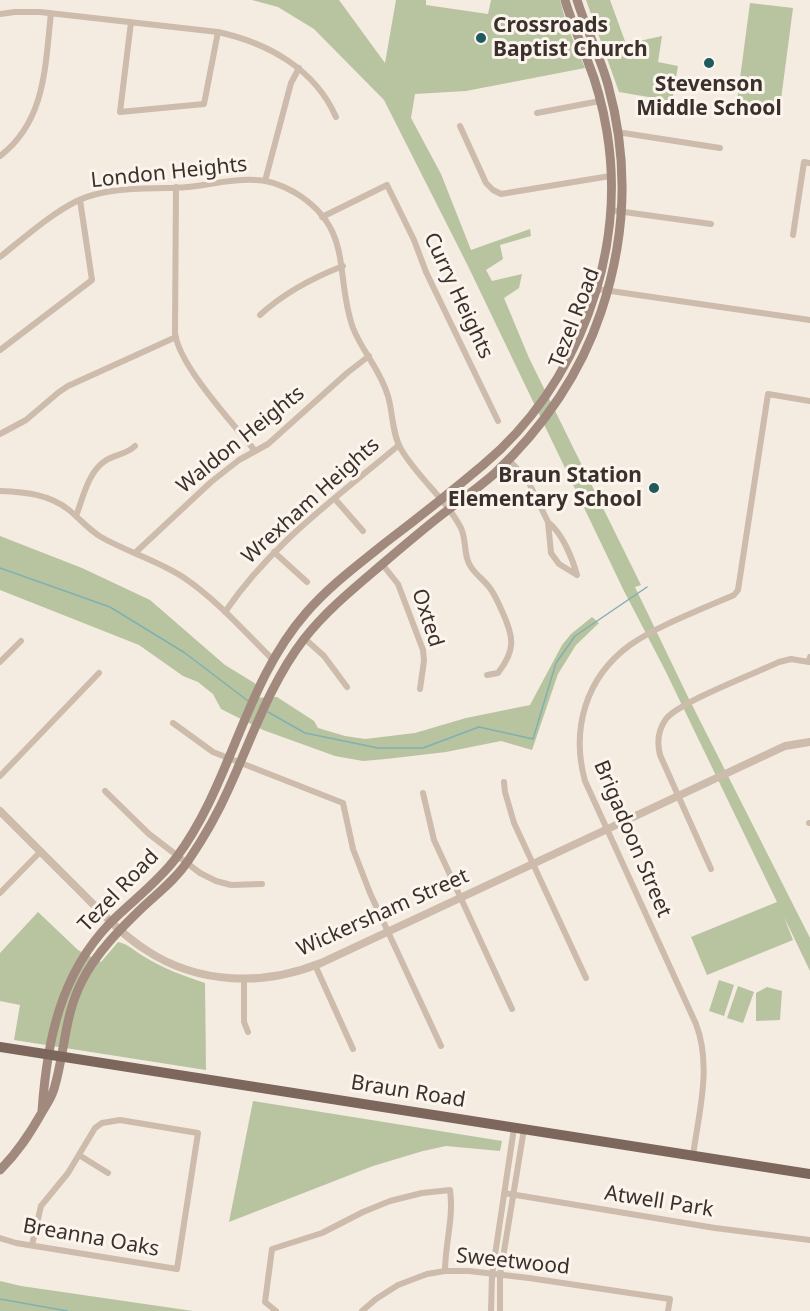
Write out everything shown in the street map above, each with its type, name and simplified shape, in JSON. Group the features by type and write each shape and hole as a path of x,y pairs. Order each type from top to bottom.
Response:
{"main road":[{"name":"Tezel Road","path":"42,1111 54,1023 69,982 95,940 111,921 162,874 177,856 213,797 252,704 274,661 305,614 330,589 499,452 550,390 582,330 597,289 607,241 610,176 607,131 600,101 591,68 565,0"},
{"name":"Tezel Road","path":"0,1170 24,1143 49,1103 55,1088 70,1009 83,978 121,929 164,889 187,863 220,806 285,668 304,638 318,621 382,564 493,474 531,436 569,382 591,337 608,290 617,253 622,212 622,172 618,133 604,72 577,0"},
{"name":"Braun Road","path":"0,1047 810,1174"}],"street":[{"path":"0,14 26,11 51,13 218,32 253,41 298,68 321,91 336,117"},
{"path":"0,156 22,135 38,104 51,13"},
{"path":"131,22 120,112 204,104 218,32"},
{"path":"265,181 291,82 298,68"},
{"path":"537,113 600,101"},
{"path":"460,126 486,183 501,194 610,176"},
{"path":"607,131 720,148"},
{"path":"793,235 807,162"},
{"name":"London Heights","path":"0,257 55,214 80,200 110,192 234,180 265,181 295,193 312,206 322,217 336,240 343,266 351,320 357,338 382,378 399,446 461,530 469,565 492,590 512,634 511,652 507,662 498,673 487,675"},
{"name":"Curry Heights","path":"322,217 387,185 498,421"},
{"path":"176,187 176,337 180,351 194,374 255,451"},
{"path":"0,350 92,280 80,200"},
{"path":"610,210 711,224"},
{"path":"260,315 302,284 343,266"},
{"path":"597,289 810,320"},
{"path":"0,434 26,420 68,386 176,337"},
{"name":"Waldon Heights","path":"136,552 226,469 268,444 369,356"},
{"name":"Brigadoon Street","path":"693,1155 704,1076 704,1055 700,1034 585,782 579,755 580,728 589,696 608,665 629,646 651,633 734,595 738,590 768,394 810,401"},
{"path":"76,516 97,468 105,460 126,453 135,446"},
{"name":"Wrexham Heights","path":"225,612 243,586 274,552 399,446"},
{"path":"508,459 527,479 548,522 551,554 559,564 577,575 561,536 557,529 548,522"},
{"path":"0,491 23,492 59,503 97,535 182,576 225,612 274,661"},
{"path":"335,499 363,531"},
{"path":"274,552 307,582"},
{"name":"Oxted","path":"382,564 398,584 423,650 424,661 420,689"},
{"path":"304,638 324,656 347,687"},
{"path":"0,662 21,641"},
{"path":"711,869 659,751 660,731 667,717 677,709 779,662 791,659 809,662 810,657"},
{"path":"0,776 99,673"},
{"path":"252,704 264,711"},
{"path":"174,723 207,749 343,803 353,849 370,893 441,1046"},
{"name":"Wickersham Street","path":"0,811 111,921 146,950 183,968 204,975 244,979 280,976 315,965 388,932 785,746 810,742"},
{"path":"504,782 509,809 586,978"},
{"path":"105,791 149,834 177,856 216,881 238,886 262,884"},
{"path":"423,794 434,840 513,1009"},
{"path":"0,893 41,852"},
{"path":"315,965 353,1049"},
{"path":"244,979 244,1022 248,1032"},
{"name":"Breanna Oaks","path":"0,1238 177,1269 198,1133 111,1120 95,1128 79,1155"},
{"path":"491,1311 492,1275 504,1193 519,1129"},
{"path":"500,1311 500,1276 513,1194 519,1129"},
{"path":"32,1245 41,1206 68,1173 79,1155 108,1173"},
{"path":"276,1311 264,1302 272,1249 322,1233 390,1201 422,1193 450,1190 452,1207 445,1252 445,1271"},
{"name":"Atwell Park","path":"504,1193 715,1228 810,1240"},
{"name":"Sweetwood","path":"362,1311 398,1285 427,1274 445,1271 469,1271 529,1278 670,1299 668,1311"}],"green space":[{"path":"252,0 339,0 385,63 396,0 426,0 426,5 488,14 491,0 560,0 567,26 585,68 466,91 415,94 411,118 441,174 471,250 530,229 531,236 500,245 503,259 486,270 492,281 522,274 519,288 504,298 529,358 641,585 635,587 810,938 810,971 784,917 793,940 707,975 691,937 777,902 467,264 384,100 314,29 278,7"},
{"path":"586,0 610,0 626,44 662,36 658,62 678,66 672,101 619,92"},
{"path":"750,3 793,8 780,107 737,101"},
{"path":"0,536 82,568 150,600 225,665 256,684 250,698 277,697 314,721 318,728 365,739 415,733 466,718 530,705 562,645 571,634 592,617 599,623 576,645 558,674 532,750 501,741 446,752 363,761 335,756 263,730 221,709 213,694 198,682 183,676 139,645 0,590"},
{"path":"38,912 78,950 101,962 118,942 165,968 205,983 206,1070 14,1040 20,1005 0,1001 0,953"},
{"path":"719,980 734,985 724,1016 709,1011"},
{"path":"738,986 754,992 743,1023 727,1018"},
{"path":"767,987 782,991 780,1020 756,1021 756,993"},
{"path":"253,1101 502,1141 500,1151 446,1146 423,1151 373,1166 229,1222"},
{"path":"0,1281 21,1286 193,1311 0,1311"}],"waterway":[{"path":"0,568 110,607 185,653 248,701"},
{"path":"268,712 305,733 378,748 423,748 479,727 533,739 556,663 575,636 647,587"},
{"path":"0,1299 67,1311"}],"place":[{"name":"Crossroads Baptist Church","path":"481,38"},
{"name":"Stevenson Middle School","path":"709,63"},
{"name":"Braun Station Elementary School","path":"654,488"}]}
